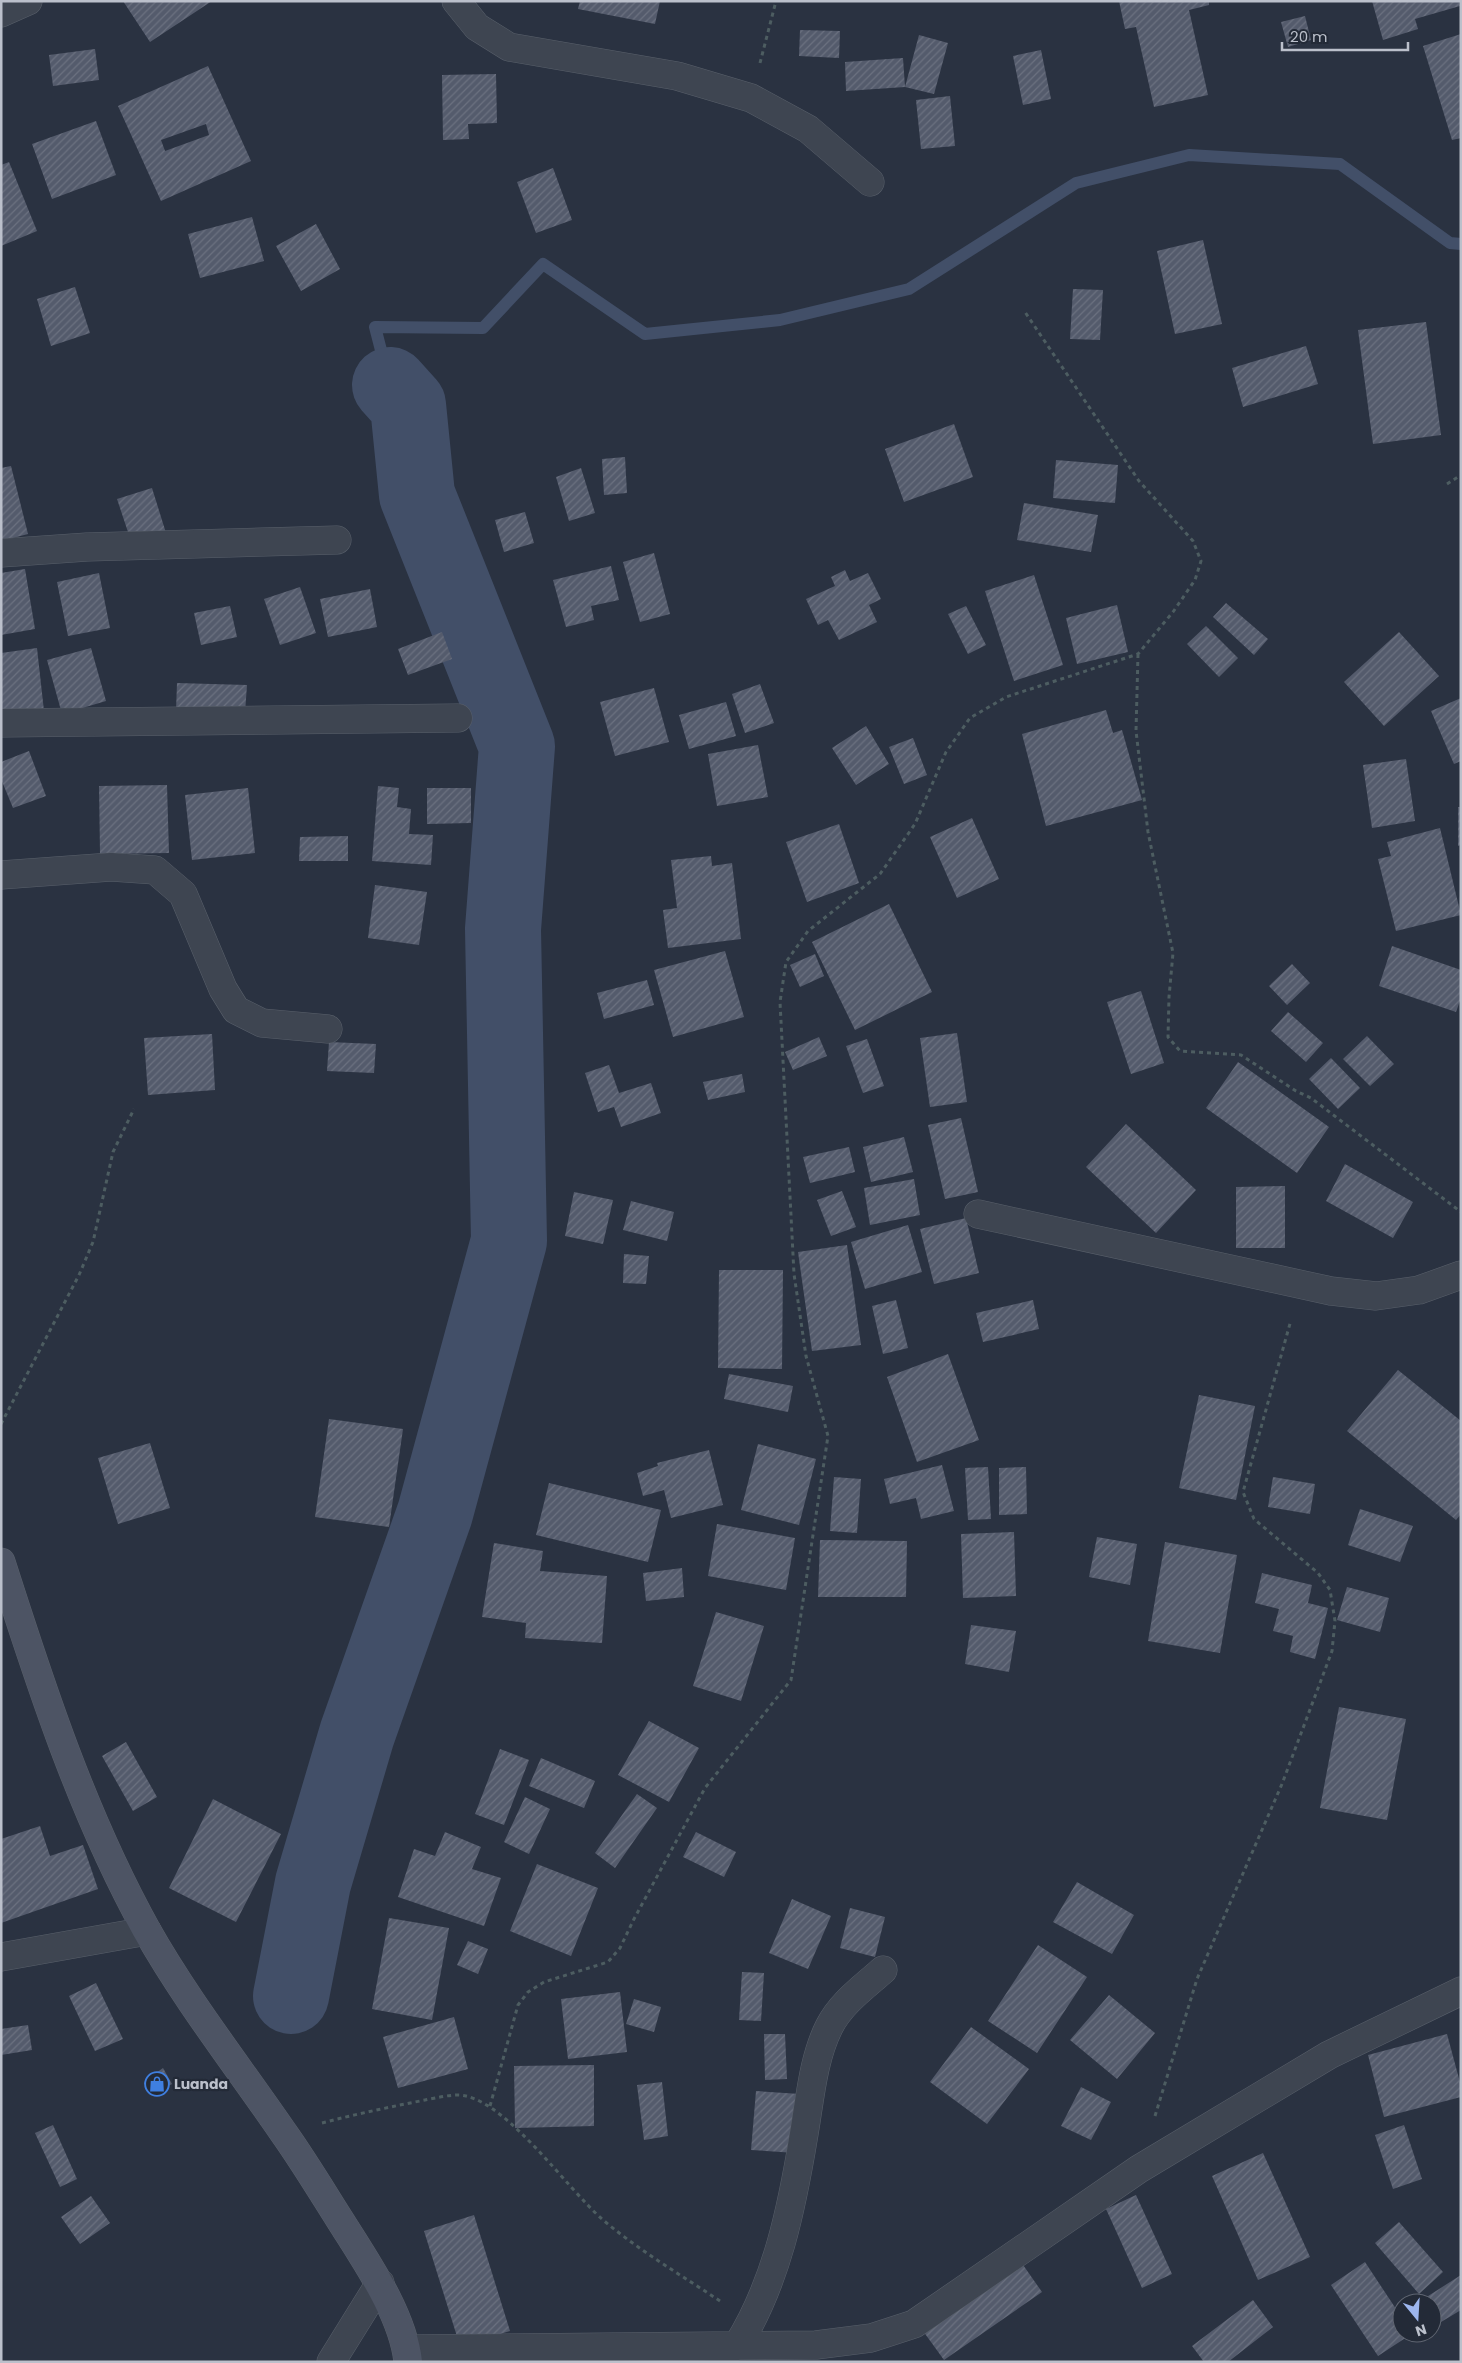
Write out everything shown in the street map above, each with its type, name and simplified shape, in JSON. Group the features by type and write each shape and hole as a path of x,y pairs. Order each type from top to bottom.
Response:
{"street":[{"path":"1,13 28,1"},
{"path":"456,1 477,27 509,47 677,76 752,98 808,129 870,182"},
{"path":"1,553 87,546 337,540"},
{"path":"1,723 458,718"},
{"path":"1,875 111,867 155,870 183,894 223,989 236,1010 262,1023 328,1030"},
{"path":"978,1214 1331,1291 1376,1296 1419,1290 1461,1276"},
{"path":"1,1562 38,1678 105,1851 147,1931 211,2032 284,2133 380,2284 407,2355 816,2345 871,2338 914,2324 1139,2169 1329,2055 1461,1991"},
{"path":"1,1957 147,1931"},
{"path":"737,2346 752,2322 775,2262 794,2196 815,2071 829,2027 851,1997 884,1970"},
{"path":"331,2362 380,2284"}],"path":[{"path":"752,98 776,1"},
{"path":"490,2106 518,2005 528,1992 544,1982 608,1962 620,1948 705,1788 791,1680 828,1436 806,1356 794,1274 780,1002 786,962 808,931 880,874 915,824 946,752 970,718 1006,697 1138,654 1173,612 1195,580 1201,561 1193,541 1139,481 1025,312"},
{"path":"1447,484 1461,475"},
{"path":"1138,654 1137,740 1148,832 1173,953 1168,1037 1180,1051 1241,1055 1296,1091 1311,1098 1461,1212"},
{"path":"1,1424 75,1283 93,1242 113,1152 134,1109"},
{"path":"1139,2169 1197,1979 1282,1784 1332,1651 1335,1621 1330,1590 1318,1573 1254,1519 1244,1492 1301,1285"},
{"path":"284,2133 379,2109 443,2097 465,2095 490,2106 517,2130 602,2219 675,2272 752,2322"}],"building":[{"path":"123,1 212,1 150,42"},
{"path":"580,1 660,1 655,24 578,9"},
{"path":"1119,1 1209,1 1209,5 1189,10 1208,95 1154,107 1136,27 1125,29"},
{"path":"1372,1 1459,1 1460,6 1415,19 1418,29 1383,40"},
{"path":"1305,16 1311,40 1288,47 1281,22"},
{"path":"800,30 840,31 839,58 799,56"},
{"path":"1461,34 1461,138 1452,140 1423,46"},
{"path":"919,35 948,43 934,94 905,87"},
{"path":"95,49 99,80 53,86 49,55"},
{"path":"1041,50 1051,99 1023,105 1013,56"},
{"path":"903,58 905,87 846,91 845,62"},
{"path":"208,66 251,161 161,201 118,106","holes":["206,124 209,135 165,151 161,140"]},
{"path":"496,74 497,123 468,124 469,139 443,140 442,75"},
{"path":"950,96 955,146 921,149 916,100"},
{"path":"96,121 116,175 52,199 32,144"},
{"path":"9,162 37,231 1,246 1,165"},
{"path":"553,168 572,220 536,233 517,182"},
{"path":"252,217 264,261 200,278 188,234"},
{"path":"316,224 340,269 301,291 276,246"},
{"path":"1203,240 1222,324 1175,334 1157,251"},
{"path":"75,287 90,333 51,346 37,299"},
{"path":"1073,289 1103,290 1100,340 1070,339"},
{"path":"1426,322 1441,435 1373,444 1358,330"},
{"path":"1306,346 1318,384 1243,407 1232,368"},
{"path":"954,424 973,477 904,502 885,449"},
{"path":"625,457 627,493 604,495 602,459"},
{"path":"1056,460 1118,465 1115,503 1053,498"},
{"path":"11,466 28,534 1,541 1,468"},
{"path":"581,468 595,513 569,521 556,477"},
{"path":"152,488 166,533 132,544 117,499"},
{"path":"1024,503 1098,515 1091,552 1017,540"},
{"path":"525,512 534,543 504,552 495,520"},
{"path":"654,553 670,614 640,622 623,562"},
{"path":"611,566 619,600 591,606 594,620 566,627 553,580"},
{"path":"25,569 35,629 1,635 1,573"},
{"path":"845,570 850,581 868,573 881,599 869,605 877,622 839,640 828,620 818,625 806,599 835,586 831,577"},
{"path":"99,573 110,628 68,636 57,582"},
{"path":"1034,575 1063,665 1014,681 985,591"},
{"path":"300,587 316,633 280,645 264,599"},
{"path":"370,589 377,627 328,637 320,599"},
{"path":"1226,603 1268,639 1254,655 1213,617"},
{"path":"1117,605 1128,652 1077,664 1066,618"},
{"path":"230,606 237,637 201,645 194,613"},
{"path":"966,606 986,645 968,654 948,614"},
{"path":"1206,626 1238,658 1219,677 1187,644"},
{"path":"442,632 452,659 408,675 398,649"},
{"path":"1399,632 1439,676 1384,726 1344,682"},
{"path":"37,648 44,711 1,716 1,653"},
{"path":"91,648 106,701 62,714 47,660"},
{"path":"177,683 247,685 245,713 176,711"},
{"path":"760,684 774,723 745,733 732,694"},
{"path":"654,688 669,742 615,756 600,702"},
{"path":"1461,698 1461,761 1454,764 1431,711"},
{"path":"726,702 736,736 689,749 679,715"},
{"path":"1106,710 1113,733 1122,730 1142,800 1046,826 1022,734"},
{"path":"866,726 889,764 856,785 832,748"},
{"path":"913,738 927,775 904,784 889,747"},
{"path":"758,745 768,797 717,806 708,754"},
{"path":"29,751 46,796 13,808 1,779 1,762"},
{"path":"1406,759 1415,821 1372,828 1363,765"},
{"path":"167,785 169,853 100,854 99,786"},
{"path":"378,786 399,788 397,807 411,809 409,834 433,835 431,865 372,861"},
{"path":"248,788 255,853 192,860 185,795"},
{"path":"427,788 471,788 471,823 427,824"},
{"path":"1458,807 1461,807 1461,845 1458,846"},
{"path":"972,818 999,879 957,898 930,837"},
{"path":"839,824 859,883 807,902 786,842"},
{"path":"1440,828 1461,915 1396,931 1378,859 1391,856 1387,842"},
{"path":"348,836 348,861 299,861 300,837"},
{"path":"711,856 712,866 732,863 741,939 668,948 663,910 677,908 671,860"},
{"path":"375,885 427,892 419,945 368,938"},
{"path":"889,904 932,992 855,1030 812,942"},
{"path":"1392,946 1461,970 1461,998 1456,1012 1379,986"},
{"path":"725,951 744,1017 673,1037 654,970"},
{"path":"815,954 824,976 800,987 790,965"},
{"path":"1292,964 1310,983 1287,1005 1269,986"},
{"path":"647,980 654,1005 604,1019 597,993"},
{"path":"1141,991 1164,1063 1131,1074 1107,1002"},
{"path":"1288,1012 1323,1043 1306,1062 1271,1031"},
{"path":"957,1033 967,1102 930,1107 920,1038"},
{"path":"212,1034 215,1090 148,1095 144,1038"},
{"path":"1367,1036 1394,1064 1370,1086 1343,1059"},
{"path":"819,1037 827,1056 793,1070 785,1052"},
{"path":"867,1039 884,1086 863,1093 846,1046"},
{"path":"329,1042 376,1044 374,1073 327,1071"},
{"path":"1331,1058 1360,1088 1338,1109 1309,1079"},
{"path":"1238,1062 1329,1127 1297,1173 1206,1108"},
{"path":"609,1065 619,1093 651,1083 661,1113 621,1127 614,1107 598,1112 585,1073"},
{"path":"742,1074 745,1092 708,1100 703,1082"},
{"path":"961,1118 978,1192 945,1199 928,1125"},
{"path":"1126,1124 1196,1190 1156,1233 1086,1167"},
{"path":"904,1137 913,1172 871,1182 863,1147"},
{"path":"849,1147 855,1172 810,1183 803,1157"},
{"path":"1345,1164 1413,1202 1393,1238 1326,1201"},
{"path":"914,1179 920,1215 870,1225 864,1188"},
{"path":"1285,1186 1285,1248 1236,1248 1236,1187"},
{"path":"842,1191 856,1227 831,1236 817,1200"},
{"path":"574,1192 613,1200 603,1244 565,1236"},
{"path":"631,1201 674,1212 667,1241 623,1230"},
{"path":"966,1218 979,1273 934,1284 920,1229"},
{"path":"908,1225 922,1272 865,1289 851,1242"},
{"path":"847,1245 861,1345 812,1351 798,1252"},
{"path":"624,1254 649,1256 646,1284 623,1283"},
{"path":"719,1270 783,1270 782,1369 718,1368"},
{"path":"896,1300 908,1348 883,1354 872,1306"},
{"path":"1033,1300 1039,1329 983,1342 976,1313"},
{"path":"948,1354 979,1440 917,1462 887,1377"},
{"path":"1398,1370 1461,1421 1461,1514 1456,1520 1347,1431"},
{"path":"729,1374 793,1386 788,1412 724,1399"},
{"path":"1199,1395 1255,1406 1236,1500 1179,1488"},
{"path":"329,1419 403,1429 389,1527 315,1517"},
{"path":"150,1443 170,1508 118,1524 98,1458"},
{"path":"758,1444 816,1459 799,1525 741,1510"},
{"path":"709,1450 723,1505 671,1518 664,1490 643,1496 637,1473 658,1466 657,1463"},
{"path":"942,1465 954,1511 921,1519 916,1498 890,1504 884,1479"},
{"path":"988,1467 991,1519 968,1520 965,1468"},
{"path":"1026,1467 1027,1514 999,1515 999,1468"},
{"path":"834,1477 861,1479 857,1533 830,1531"},
{"path":"1273,1477 1315,1484 1310,1514 1268,1507"},
{"path":"549,1483 661,1510 648,1562 536,1535"},
{"path":"1360,1509 1413,1526 1400,1562 1348,1545"},
{"path":"717,1524 795,1538 786,1590 708,1576"},
{"path":"1014,1532 1016,1596 963,1598 961,1534"},
{"path":"1097,1537 1137,1544 1130,1585 1089,1577"},
{"path":"820,1540 907,1541 906,1597 818,1597"},
{"path":"1165,1542 1237,1555 1220,1653 1148,1641"},
{"path":"494,1543 543,1551 540,1571 607,1576 602,1643 525,1638 526,1623 482,1617"},
{"path":"682,1568 684,1597 646,1601 643,1573"},
{"path":"1262,1573 1312,1585 1308,1603 1328,1608 1315,1659 1290,1652 1293,1636 1273,1631 1279,1609 1255,1603"},
{"path":"1347,1587 1389,1598 1380,1632 1337,1620"},
{"path":"716,1612 764,1626 741,1701 693,1686"},
{"path":"971,1625 1016,1631 1009,1672 965,1664"},
{"path":"1339,1707 1406,1719 1387,1820 1320,1808"},
{"path":"649,1721 699,1748 669,1802 618,1775"},
{"path":"126,1742 157,1797 133,1811 102,1756"},
{"path":"500,1749 529,1760 504,1825 475,1814"},
{"path":"541,1758 595,1781 584,1808 529,1786"},
{"path":"637,1794 657,1808 615,1868 595,1853"},
{"path":"525,1797 550,1809 529,1854 504,1842"},
{"path":"213,1799 281,1834 236,1922 169,1888"},
{"path":"40,1826 50,1856 83,1845 98,1889 1,1923 1,1839"},
{"path":"445,1832 481,1847 472,1869 501,1878 484,1926 398,1897 414,1849 435,1856"},
{"path":"696,1832 736,1852 724,1877 683,1857"},
{"path":"537,1864 598,1888 571,1956 510,1931"},
{"path":"1077,1882 1134,1915 1112,1954 1053,1922"},
{"path":"792,1899 831,1916 808,1969 769,1953"},
{"path":"850,1908 885,1917 875,1957 840,1948"},
{"path":"389,1918 449,1928 432,2020 372,2009"},
{"path":"468,1941 488,1949 478,1974 457,1965"},
{"path":"1038,1945 1087,1977 1037,2053 988,2021"},
{"path":"742,1972 764,1973 761,2021 739,2020"},
{"path":"96,1983 123,2039 95,2051 69,1996"},
{"path":"620,1992 627,2052 568,2059 561,1999"},
{"path":"1109,1995 1155,2033 1117,2079 1070,2040"},
{"path":"634,1999 661,2007 654,2032 626,2024"},
{"path":"454,2017 468,2069 398,2088 383,2037"},
{"path":"28,2025 32,2050 1,2055 1,2029"},
{"path":"971,2027 1029,2069 987,2124 930,2082"},
{"path":"764,2034 785,2034 787,2079 765,2080"},
{"path":"1447,2034 1461,2086 1461,2097 1384,2117 1368,2055"},
{"path":"594,2065 594,2126 515,2128 514,2066"},
{"path":"163,2068 172,2084 151,2095 144,2083 158,2076 156,2073"},
{"path":"662,2082 668,2136 644,2140 637,2085"},
{"path":"1081,2087 1111,2102 1091,2140 1061,2126"},
{"path":"756,2091 800,2094 796,2153 751,2150"},
{"path":"53,2125 77,2179 60,2187 35,2133"},
{"path":"1404,2125 1422,2179 1393,2189 1375,2135"},
{"path":"1263,2153 1310,2257 1258,2280 1212,2176"},
{"path":"1136,2195 1172,2274 1142,2288 1106,2209"},
{"path":"91,2196 110,2223 80,2244 61,2217"},
{"path":"474,2215 510,2331 460,2346 424,2231"},
{"path":"1399,2222 1443,2272 1418,2293 1375,2243"},
{"path":"1021,2262 1042,2292 944,2360 923,2331"},
{"path":"1365,2262 1392,2303 1392,2343 1398,2343 1378,2356 1331,2285"},
{"path":"1461,2275 1461,2310 1442,2321 1442,2293 1433,2293"},
{"path":"1253,2300 1273,2327 1228,2362 1204,2362 1192,2346"}],"waterway":[{"path":"390,385 375,327 483,328 543,264 645,334 780,320 909,289 1076,183 1189,155 1340,164 1450,243 1461,244"},
{"path":"291,1996 313,1883 357,1734 435,1513 509,1241 503,929 517,746 417,495 408,405 390,385"}],"place":[{"name":"Luanda","path":"157,2084"}]}
